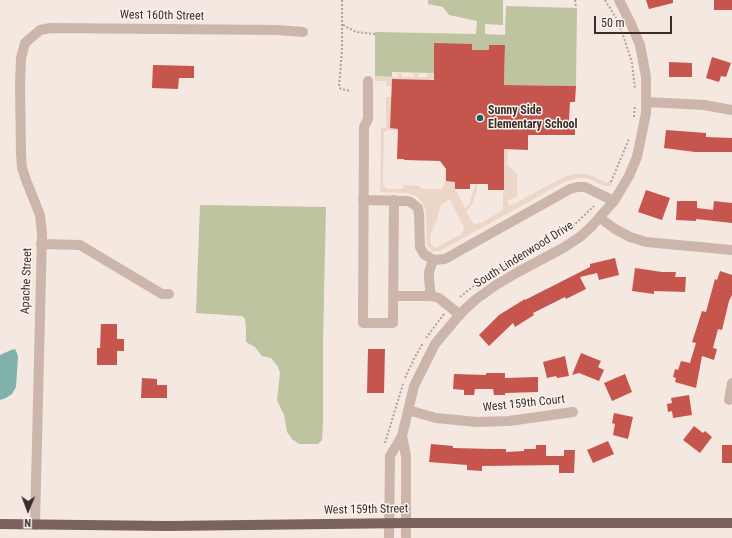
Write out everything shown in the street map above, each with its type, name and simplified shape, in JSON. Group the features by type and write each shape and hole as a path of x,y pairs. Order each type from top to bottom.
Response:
{"main road":[{"name":"West 159th Street","path":"0,524 168,526 407,522 732,522"}],"street":[{"name":"South Lindenwood Drive","path":"388,538 390,456 402,436 414,386 432,350 460,315 475,300 496,285 580,237 600,218 614,201 626,182 637,157 644,126 646,77 640,45 619,0"},
{"name":"West 160th Street","path":"25,42 40,30 51,28 278,30 303,32"},
{"name":"Apache Street","path":"25,42 21,58 20,85 22,168 40,215 42,233 35,525"},
{"path":"368,81 368,119 364,127 363,322 392,323 394,200"},
{"path":"646,102 704,105 732,110"},
{"path":"363,200 408,201 418,208 420,247 424,254 433,260 445,259 570,189 585,187 614,201"},
{"path":"600,218 625,234 646,242 732,250"},
{"path":"41,244 80,246 162,294 169,294"},
{"path":"431,296 429,280 433,260"},
{"path":"393,296 431,296 439,298 460,315"},
{"path":"729,400 732,383"},
{"name":"West 159th Court","path":"408,410 436,418 477,422 509,421 573,412"},
{"name":"South Lindenwood Drive","path":"402,436 406,456 406,538"}],"path":[{"path":"342,0 343,25 339,87 341,89 351,91"},
{"path":"575,0 576,8"},
{"path":"605,0 617,20 623,35 632,63 635,92"},
{"path":"343,25 356,32 375,34"},
{"path":"634,120 635,103"},
{"path":"611,182 626,150 631,135"},
{"path":"460,297 494,272 560,236 581,220 594,206"}],"green space":[{"path":"428,0 503,0 503,25 485,24 485,34 505,35 506,6 577,8 576,86 504,85 505,45 490,45 489,50 472,50 472,44 434,44 434,73 392,72 392,77 375,76 375,32 476,34 477,21 449,15 443,7 428,4"},
{"path":"200,205 326,207 323,424 322,440 318,444 299,444 292,439 287,432 284,415 277,400 280,373 278,367 271,358 262,356 255,347 246,342 245,319 242,316 196,313"}],"shaded area":[{"path":"398,73 401,73 402,77 414,77 414,73 418,73 418,77 427,77 427,73 451,75 451,80 393,79 392,86 386,86 386,81 375,81 375,76 398,77"},
{"path":"386,97 392,97 390,128 405,129 402,131 388,130 384,132 383,186 387,189 403,189 404,185 420,186 421,189 441,189 445,183 446,167 455,167 455,189 465,208 469,205 477,179 477,189 472,204 466,211 472,222 475,224 481,223 503,210 504,146 508,146 507,164 517,174 517,196 507,201 510,206 564,177 575,174 585,174 607,183 609,181 612,183 612,186 604,186 590,179 584,178 564,182 440,251 432,251 427,245 426,211 422,202 416,196 407,193 380,192 381,128 386,128","holes":["450,200 464,227 463,231 461,234 435,248 431,244 430,235 436,223 441,205"]}],"water":[{"path":"15,349 18,357 16,387 12,394 0,400 0,355"}],"building":[{"path":"646,0 673,0 673,3 649,9"},
{"path":"714,0 732,0 732,10 714,10"},
{"name":"Sunny Side Elementary School","path":"434,43 472,44 472,50 489,50 489,45 505,45 504,85 576,86 575,102 570,102 569,120 575,120 575,135 528,135 528,150 504,149 504,190 488,190 488,184 470,184 470,189 455,189 455,182 446,181 446,169 440,161 397,159 398,129 390,128 392,79 434,80"},
{"path":"712,57 731,63 726,77 721,76 719,82 706,78"},
{"path":"669,62 692,63 692,77 669,77"},
{"path":"153,65 194,66 194,78 179,78 178,89 152,88"},
{"path":"666,130 706,133 706,137 732,138 732,152 695,152 664,148"},
{"path":"646,190 670,198 662,220 638,212"},
{"path":"677,201 697,201 697,208 713,210 714,201 732,203 732,223 696,219 696,221 676,220"},
{"path":"615,258 619,275 599,280 597,273 580,277 586,289 566,299 565,297 533,313 534,315 515,327 513,323 489,346 479,335 499,315 525,299 590,267 590,264"},
{"path":"635,268 662,272 676,272 675,277 686,277 685,292 654,291 654,294 632,291"},
{"path":"720,271 732,275 732,295 729,301 722,330 718,329 713,348 717,349 714,360 702,356 696,388 675,382 676,378 673,377 675,369 678,370 681,361 690,363 696,343 692,342 702,311 706,312 715,279 717,280"},
{"path":"101,324 117,324 117,339 124,339 124,351 117,351 117,365 97,365 97,348 100,348"},
{"path":"368,349 385,349 384,393 367,393"},
{"path":"581,353 601,361 598,367 604,370 599,381 579,373 572,375"},
{"path":"565,356 569,376 547,378 543,362"},
{"path":"486,373 505,373 505,378 538,377 538,392 505,393 505,395 494,395 493,389 475,389 474,395 464,395 464,390 453,389 454,374 486,375"},
{"path":"625,374 632,392 612,401 604,383"},
{"path":"142,378 157,379 157,385 167,385 167,398 141,398"},
{"path":"689,395 692,415 673,418 672,411 668,412 667,404 672,403 671,398"},
{"path":"614,413 633,417 628,439 613,435 615,424 612,423"},
{"path":"694,426 703,433 705,431 712,437 700,453 683,440"},
{"path":"608,441 614,454 593,463 587,450"},
{"path":"431,444 453,446 453,448 506,449 506,452 536,449 536,445 546,445 546,456 564,456 564,450 575,450 574,473 559,473 559,465 482,466 482,471 467,470 467,465 429,462"},
{"path":"722,445 732,445 732,463 722,463"}],"place":[{"name":"Sunny Side Elementary School","path":"480,118"}]}
